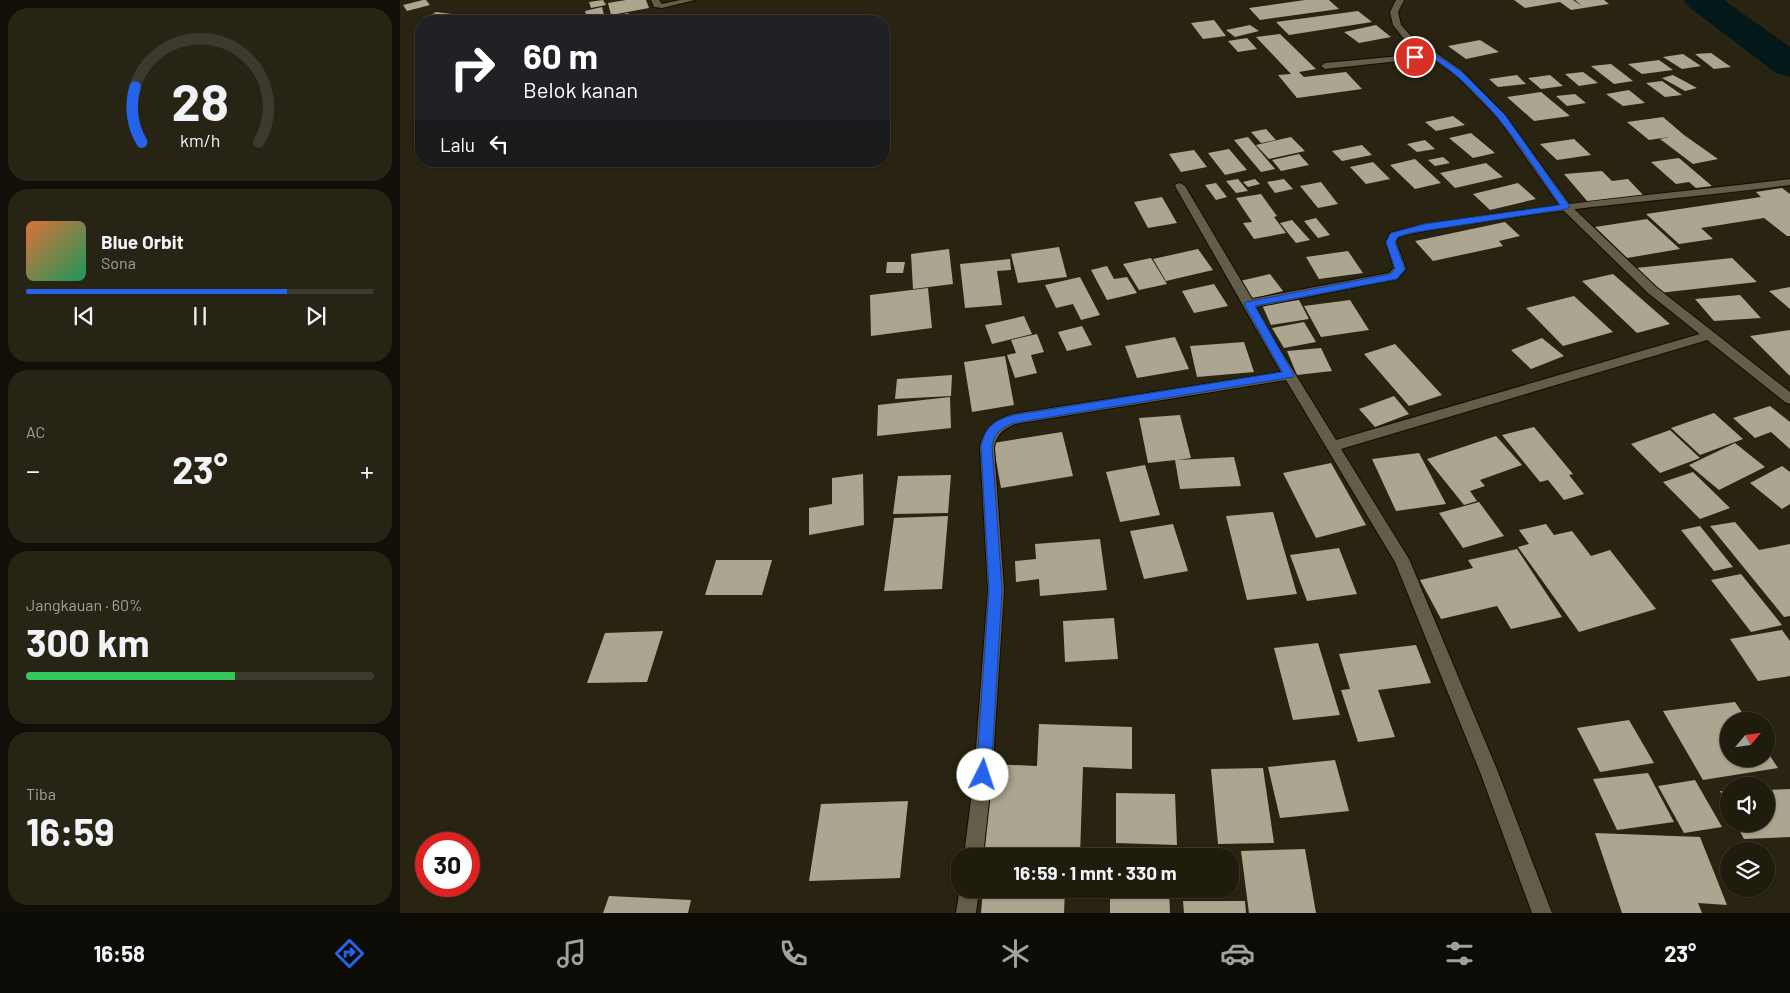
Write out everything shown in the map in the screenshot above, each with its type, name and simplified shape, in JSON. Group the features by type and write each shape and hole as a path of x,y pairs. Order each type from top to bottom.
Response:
{"street":[{"path":"655,0 657,5 662,6 691,0"},
{"path":"1400,0 1394,12 1397,25 1407,37 1459,73 1502,117 1566,207 1652,290 1790,399"},
{"path":"1325,66 1433,55"},
{"path":"1249,304 1393,276 1400,269 1391,242 1394,235 1424,227 1566,207 1680,196 1790,182"},
{"path":"1180,186 1289,375 1400,559 1489,772 1542,913"},
{"path":"1332,446 1710,335"},
{"path":"974,848 983,775 996,590 987,446 990,433 999,424 1013,419 1289,375"},
{"path":"966,913 968,898"}],"building":[{"path":"426,0 430,5 407,11 403,5"},
{"path":"603,0 606,5 591,8 589,2"},
{"path":"626,0 646,0 649,8 611,15 608,3"},
{"path":"1305,0 1329,0 1339,9 1260,20 1249,8"},
{"path":"1514,0 1573,0 1582,6 1575,0 1604,0 1609,4 1571,10 1560,2 1525,8"},
{"path":"602,7 604,15 586,15 585,11"},
{"path":"1358,11 1372,22 1289,35 1276,22"},
{"path":"436,12 459,15 431,15"},
{"path":"1214,20 1226,36 1203,39 1191,23"},
{"path":"1250,25 1259,31 1235,37 1226,30"},
{"path":"1376,25 1391,37 1359,43 1344,32"},
{"path":"1280,34 1316,69 1299,72 1304,77 1346,72 1362,89 1297,98 1278,75 1291,74 1256,37"},
{"path":"1247,38 1257,49 1238,52 1228,41"},
{"path":"1480,40 1499,52 1466,59 1448,46"},
{"path":"1711,53 1731,67 1714,69 1695,54"},
{"path":"1683,54 1701,66 1682,69 1663,57"},
{"path":"1659,60 1673,70 1642,74 1628,64"},
{"path":"1611,64 1633,81 1614,84 1591,66"},
{"path":"1583,72 1598,83 1579,86 1565,74"},
{"path":"1517,75 1526,84 1498,87 1489,79"},
{"path":"1550,75 1563,86 1541,89 1528,78"},
{"path":"1673,75 1697,88 1685,91 1662,78"},
{"path":"1662,81 1682,95 1665,97 1646,83"},
{"path":"1629,90 1645,103 1623,106 1606,94"},
{"path":"1541,92 1570,116 1534,121 1507,97"},
{"path":"1575,94 1586,103 1567,106 1556,96"},
{"path":"1453,116 1465,125 1436,131 1425,122"},
{"path":"1663,117 1684,135 1718,159 1693,164 1660,139 1669,137 1649,140 1627,122"},
{"path":"1266,129 1276,140 1261,143 1251,132"},
{"path":"1471,133 1495,153 1473,158 1449,138"},
{"path":"1248,137 1275,169 1261,172 1234,140"},
{"path":"1291,137 1305,151 1269,159 1256,145"},
{"path":"1574,139 1591,155 1557,160 1540,144"},
{"path":"1425,140 1435,149 1417,152 1407,144"},
{"path":"1362,145 1372,155 1342,161 1332,151"},
{"path":"1229,149 1247,170 1225,175 1208,153"},
{"path":"1194,150 1207,167 1181,172 1169,154"},
{"path":"1299,154 1309,165 1281,171 1272,160"},
{"path":"1443,157 1450,163 1435,166 1428,160"},
{"path":"1679,158 1712,186 1696,188 1689,182 1676,184 1651,162"},
{"path":"1415,159 1441,183 1415,189 1390,165"},
{"path":"1373,162 1390,179 1366,184 1350,167"},
{"path":"1486,163 1503,177 1455,188 1440,173"},
{"path":"1602,171 1612,181 1628,179 1644,196 1588,202 1564,174"},
{"path":"1238,179 1248,191 1236,193 1226,181"},
{"path":"1255,179 1260,184 1248,187 1243,182"},
{"path":"1284,179 1293,189 1275,193 1267,182"},
{"path":"1321,182 1338,204 1318,208 1300,186"},
{"path":"1216,183 1227,197 1216,200 1205,185"},
{"path":"1518,183 1536,199 1490,210 1473,194"},
{"path":"1782,188 1790,194 1790,236 1787,236 1764,218 1701,228 1713,239 1679,244 1646,214 1761,197 1756,192"},
{"path":"1261,194 1277,216 1274,217 1286,233 1254,239 1243,223 1252,222 1236,198"},
{"path":"1162,197 1177,223 1148,228 1134,202"},
{"path":"1316,218 1330,235 1318,238 1304,221"},
{"path":"1647,219 1680,249 1627,258 1595,227"},
{"path":"1292,220 1310,240 1296,243 1280,223"},
{"path":"1505,222 1520,236 1499,241 1503,246 1433,261 1415,241"},
{"path":"1059,247 1067,277 1018,283 1011,254"},
{"path":"949,249 953,284 913,289 911,254"},
{"path":"1198,249 1213,270 1166,281 1153,259"},
{"path":"1348,251 1363,273 1319,279 1306,257"},
{"path":"1151,258 1167,284 1139,290 1123,264"},
{"path":"1732,258 1757,282 1659,293 1636,268"},
{"path":"1010,259 1011,270 997,271 1002,305 965,308 960,264"},
{"path":"887,262 905,262 903,273 886,273"},
{"path":"1107,266 1114,279 1127,277 1137,293 1107,300 1091,270"},
{"path":"1270,274 1283,291 1252,299 1240,281"},
{"path":"1613,274 1670,324 1637,333 1582,281"},
{"path":"1080,277 1100,315 1081,320 1073,304 1056,308 1045,285"},
{"path":"1214,284 1228,306 1194,313 1182,291"},
{"path":"1790,287 1790,309 1769,291"},
{"path":"928,288 932,328 871,336 870,295"},
{"path":"1740,295 1761,318 1714,321 1695,299"},
{"path":"1574,296 1613,332 1563,346 1526,308"},
{"path":"1299,300 1309,319 1271,325 1262,305"},
{"path":"1350,300 1369,330 1321,337 1304,306"},
{"path":"1024,316 1032,334 992,344 985,325"},
{"path":"1304,322 1316,342 1284,348 1272,328"},
{"path":"1082,326 1092,345 1067,351 1058,332"},
{"path":"1790,330 1790,376 1750,336"},
{"path":"1037,334 1044,352 1031,355 1037,373 1015,378 1007,355 1016,353 1011,340"},
{"path":"1175,337 1189,369 1137,378 1125,346"},
{"path":"1542,338 1564,356 1531,369 1511,350"},
{"path":"1244,342 1254,372 1197,377 1190,346"},
{"path":"1395,344 1442,395 1409,406 1364,354"},
{"path":"1321,348 1332,371 1297,375 1287,351"},
{"path":"1005,356 1014,405 972,412 964,362"},
{"path":"952,375 951,396 895,399 897,379"},
{"path":"1394,396 1409,414 1375,427 1359,409"},
{"path":"950,397 951,428 877,436 878,405"},
{"path":"1770,406 1790,422 1790,449 1771,432 1755,438 1733,418"},
{"path":"1714,413 1743,439 1700,455 1671,428"},
{"path":"1180,415 1191,458 1177,460 1234,457 1241,486 1180,489 1175,460 1148,463 1139,418"},
{"path":"1534,427 1573,474 1569,475 1584,494 1564,500 1548,480 1540,482 1502,435"},
{"path":"1670,430 1700,458 1660,473 1631,444"},
{"path":"1062,432 1073,476 1001,488 993,443"},
{"path":"1496,436 1522,465 1480,480 1485,486 1470,491 1477,501 1464,505 1427,459"},
{"path":"1735,443 1765,467 1719,490 1689,465"},
{"path":"1419,453 1446,504 1396,511 1372,459"},
{"path":"1331,463 1366,525 1316,538 1283,473"},
{"path":"1145,465 1160,515 1120,522 1106,472"},
{"path":"1782,466 1790,472 1790,504 1782,509 1750,483"},
{"path":"1693,472 1730,508 1700,519 1663,482"},
{"path":"863,474 864,525 809,535 809,508 832,504 832,478"},
{"path":"951,475 948,513 893,514 898,476"},
{"path":"1479,502 1504,536 1463,548 1439,513"},
{"path":"1273,512 1297,594 1247,600 1226,516"},
{"path":"948,516 942,589 884,591 894,518"},
{"path":"1735,522 1759,550 1790,544 1790,616 1784,617 1710,526"},
{"path":"1173,524 1188,571 1144,579 1130,531"},
{"path":"1546,524 1554,535 1572,531 1591,556 1610,550 1656,609 1579,632 1518,547 1529,544 1519,530"},
{"path":"1700,526 1733,567 1714,571 1681,530"},
{"path":"1100,539 1107,590 1040,596 1039,579 1016,582 1015,561 1036,559 1035,544"},
{"path":"1339,548 1357,594 1307,601 1290,555"},
{"path":"1517,549 1562,617 1511,629 1497,606 1441,619 1420,580 1473,568 1468,560"},
{"path":"716,560 772,560 762,595 705,595"},
{"path":"1741,574 1782,625 1751,632 1711,580"},
{"path":"1114,618 1118,659 1065,662 1063,621"},
{"path":"1782,630 1790,641 1790,676 1758,681 1730,639"},
{"path":"663,631 647,682 587,683 605,633"},
{"path":"1318,643 1340,715 1293,720 1274,648"},
{"path":"1416,645 1431,683 1378,690 1395,737 1358,742 1341,690 1350,689 1339,654"},
{"path":"1735,702 1742,712 1720,712 1720,768 1775,768 1775,764 1778,768 1703,780 1663,711"},
{"path":"1629,720 1654,763 1600,772 1577,728"},
{"path":"1039,724 1132,727 1132,769 1083,767 1080,848 982,848 990,764 1037,766"},
{"path":"1335,760 1349,811 1280,818 1268,767"},
{"path":"1263,768 1274,843 1218,844 1211,769"},
{"path":"1648,773 1674,822 1617,830 1593,779"},
{"path":"1695,780 1720,824 1720,827 1684,833 1658,786"},
{"path":"1790,789 1790,837 1744,839 1740,832 1775,832 1775,790"},
{"path":"1116,793 1175,794 1177,845 1116,843"},
{"path":"908,801 900,878 809,881 821,804"},
{"path":"1595,833 1700,837 1720,887 1720,897 1724,897 1727,905 1698,903 1702,913 1622,913"},
{"path":"1305,849 1316,913 1249,913 1241,851"},
{"path":"609,896 691,900 688,913 603,913"},
{"path":"982,898 1065,898 1064,913 981,913"},
{"path":"1110,898 1169,898 1170,913 1110,913"},
{"path":"1183,901 1245,901 1246,913 1184,913"}],"waterway":[{"path":"1701,0 1790,65"}],"route":[{"path":"983,775 996,590 987,446 990,433 999,424 1013,419 1289,375 1259,325 1249,304 1382,280 1393,276 1400,269 1391,242 1394,235 1407,231 1566,207 1502,117 1480,92 1459,73 1433,55 1415,57"}]}
